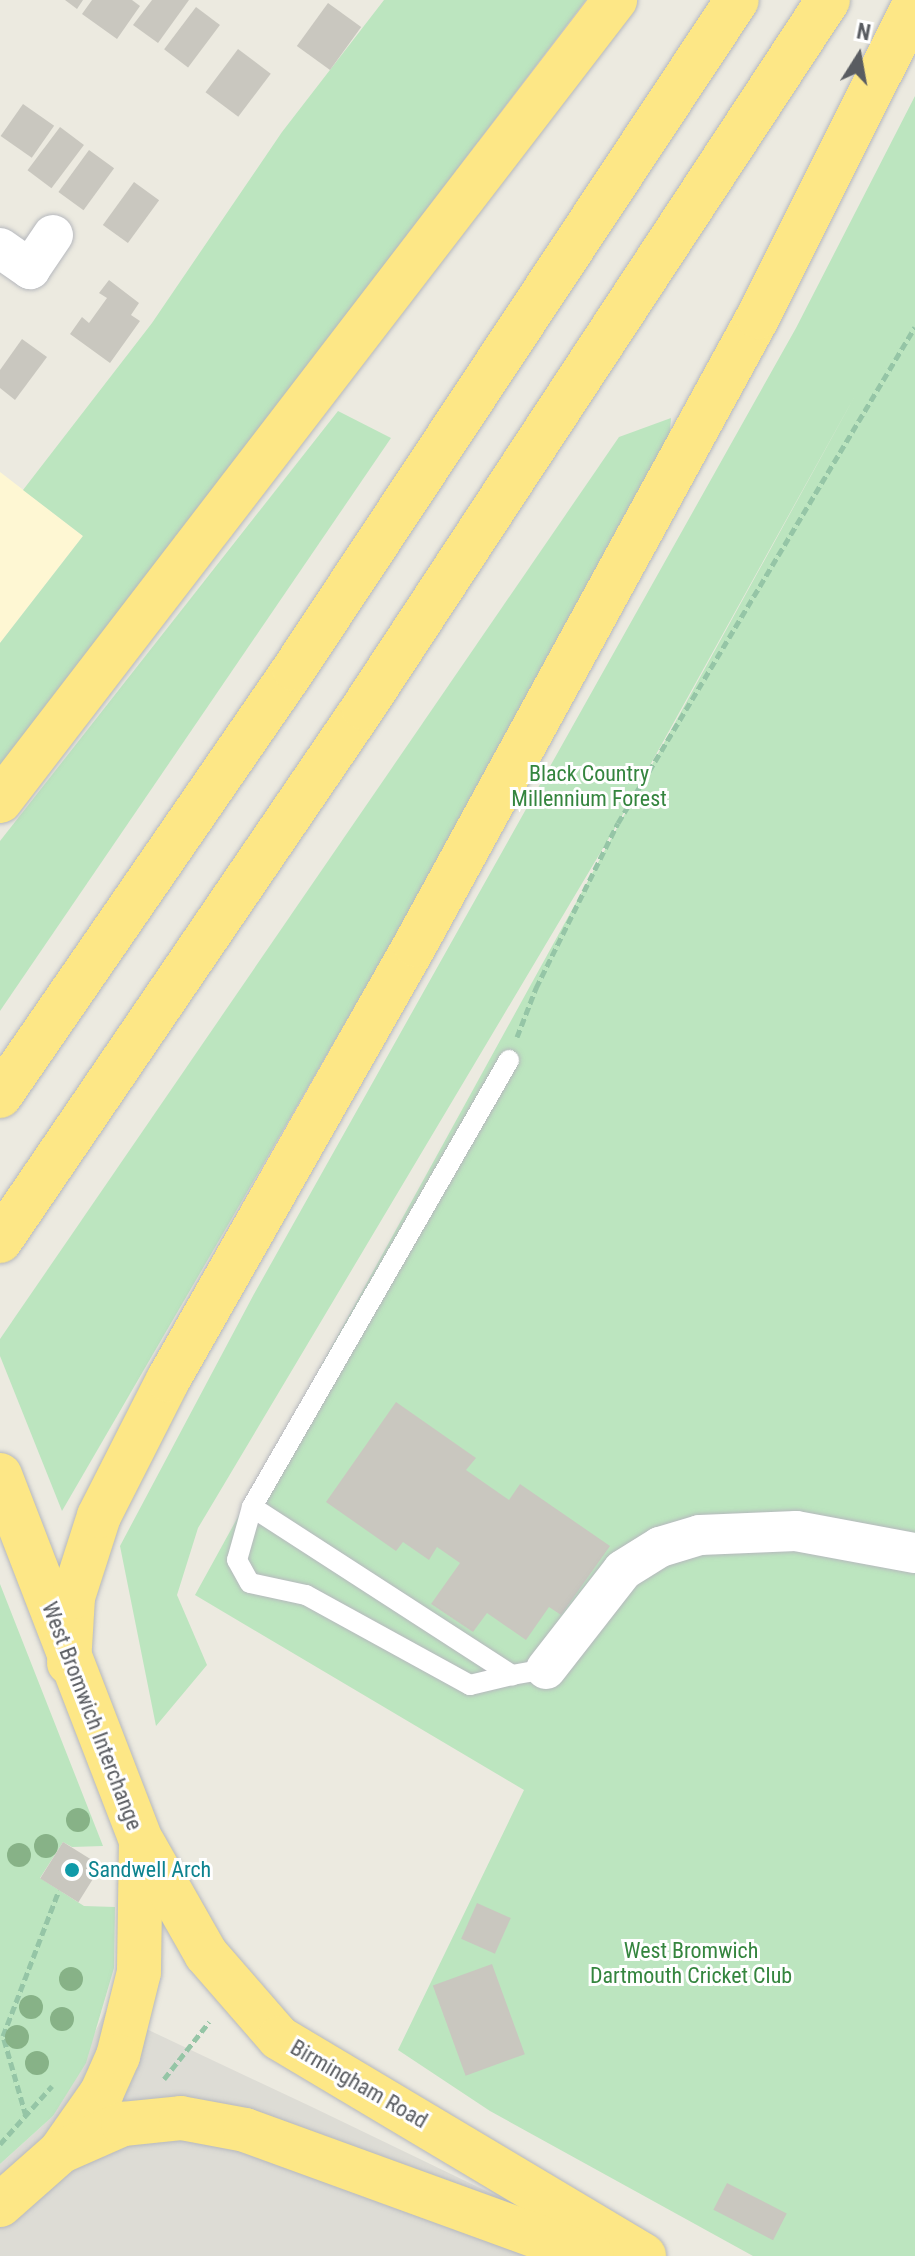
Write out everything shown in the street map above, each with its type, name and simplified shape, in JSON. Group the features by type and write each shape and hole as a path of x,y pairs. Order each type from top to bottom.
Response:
{"highway":[{"path":"0,801 615,0"},
{"path":"0,1096 294,669 737,0"},
{"path":"0,1241 371,695 828,0"},
{"path":"69,1663 73,1597 99,1516 161,1394 415,945 758,317 915,3"},
{"name":"West Bromwich Interchange","path":"0,1475 69,1663 141,1841 139,1972 127,2027 102,2092 60,2152 6,2195"},
{"name":"Birmingham Road","path":"141,1841 206,1954 279,2038 644,2256"},
{"path":"60,2152 123,2124 181,2118 219,2125 370,2172 592,2256"}],"street":[{"path":"0,248 30,269 53,235"},
{"path":"529,1672 623,1570 687,1539 796,1531 915,1553"}],"lane":[{"path":"509,1060 252,1507 237,1560 250,1583 306,1595 470,1685 529,1672"},
{"path":"252,1507 529,1672"}],"path":[{"path":"509,1060 536,988 618,823 915,327"},
{"path":"26,2116 3,2036 59,1890"},
{"path":"164,2079 209,2022"},
{"path":"0,2144 52,2086"}],"shaded area":[{"path":"0,472 83,536 0,643"},
{"path":"106,2010 621,2256 0,2256 0,2164 53,2116"}],"green space":[{"path":"384,0 586,0 0,769 0,643 83,536 23,490 152,323 282,132"},
{"name":"West Bromwich Dartmouth Cricket Club","path":"915,96 915,2256 753,2256 490,2111 398,2050 524,1790 195,1595 857,392 618,823 198,1528 177,1595 207,1665 156,1726 120,1546 254,1294 796,328"},
{"path":"338,411 391,438 0,1011 0,841"},
{"name":"Black Country Millennium Forest","path":"671,418 669,443 427,882 62,1511 0,1356 0,1339 619,437"},
{"path":"0,1584 103,1846 72,1847 63,1842 40,1878 84,1906 115,1907 114,1968 86,2063 53,2116 0,2164"}],"building":[{"path":"65,0 83,0 77,9"},
{"path":"92,0 132,0 140,6 117,39 82,14"},
{"path":"152,0 189,0 158,43 133,25"},
{"path":"328,3 361,27 330,70 297,46"},
{"path":"196,7 220,25 188,67 164,49"},
{"path":"238,49 271,74 238,117 206,92"},
{"path":"23,104 54,126 32,158 1,136"},
{"path":"60,127 84,145 51,188 28,170"},
{"path":"89,150 114,168 84,210 58,192"},
{"path":"134,182 159,200 128,243 103,225"},
{"path":"109,280 139,303 131,315 140,321 110,363 70,334 82,317 89,323 107,298 99,293"},
{"path":"22,339 47,357 15,400 0,388 0,370"},
{"path":"396,1402 476,1458 466,1470 509,1500 520,1484 610,1546 561,1615 549,1607 526,1640 487,1613 473,1632 431,1604 460,1563 437,1547 429,1560 403,1542 396,1551 326,1502"},
{"name":"Sandwell Arch","path":"63,1842 101,1866 78,1902 40,1878"},
{"path":"477,1903 511,1918 495,1954 461,1939"},
{"path":"492,1964 525,2054 466,2076 433,1986"},
{"path":"727,2183 787,2213 773,2240 713,2210"}],"place":[{"name":"Sandwell Arch","path":"72,1870"}]}
